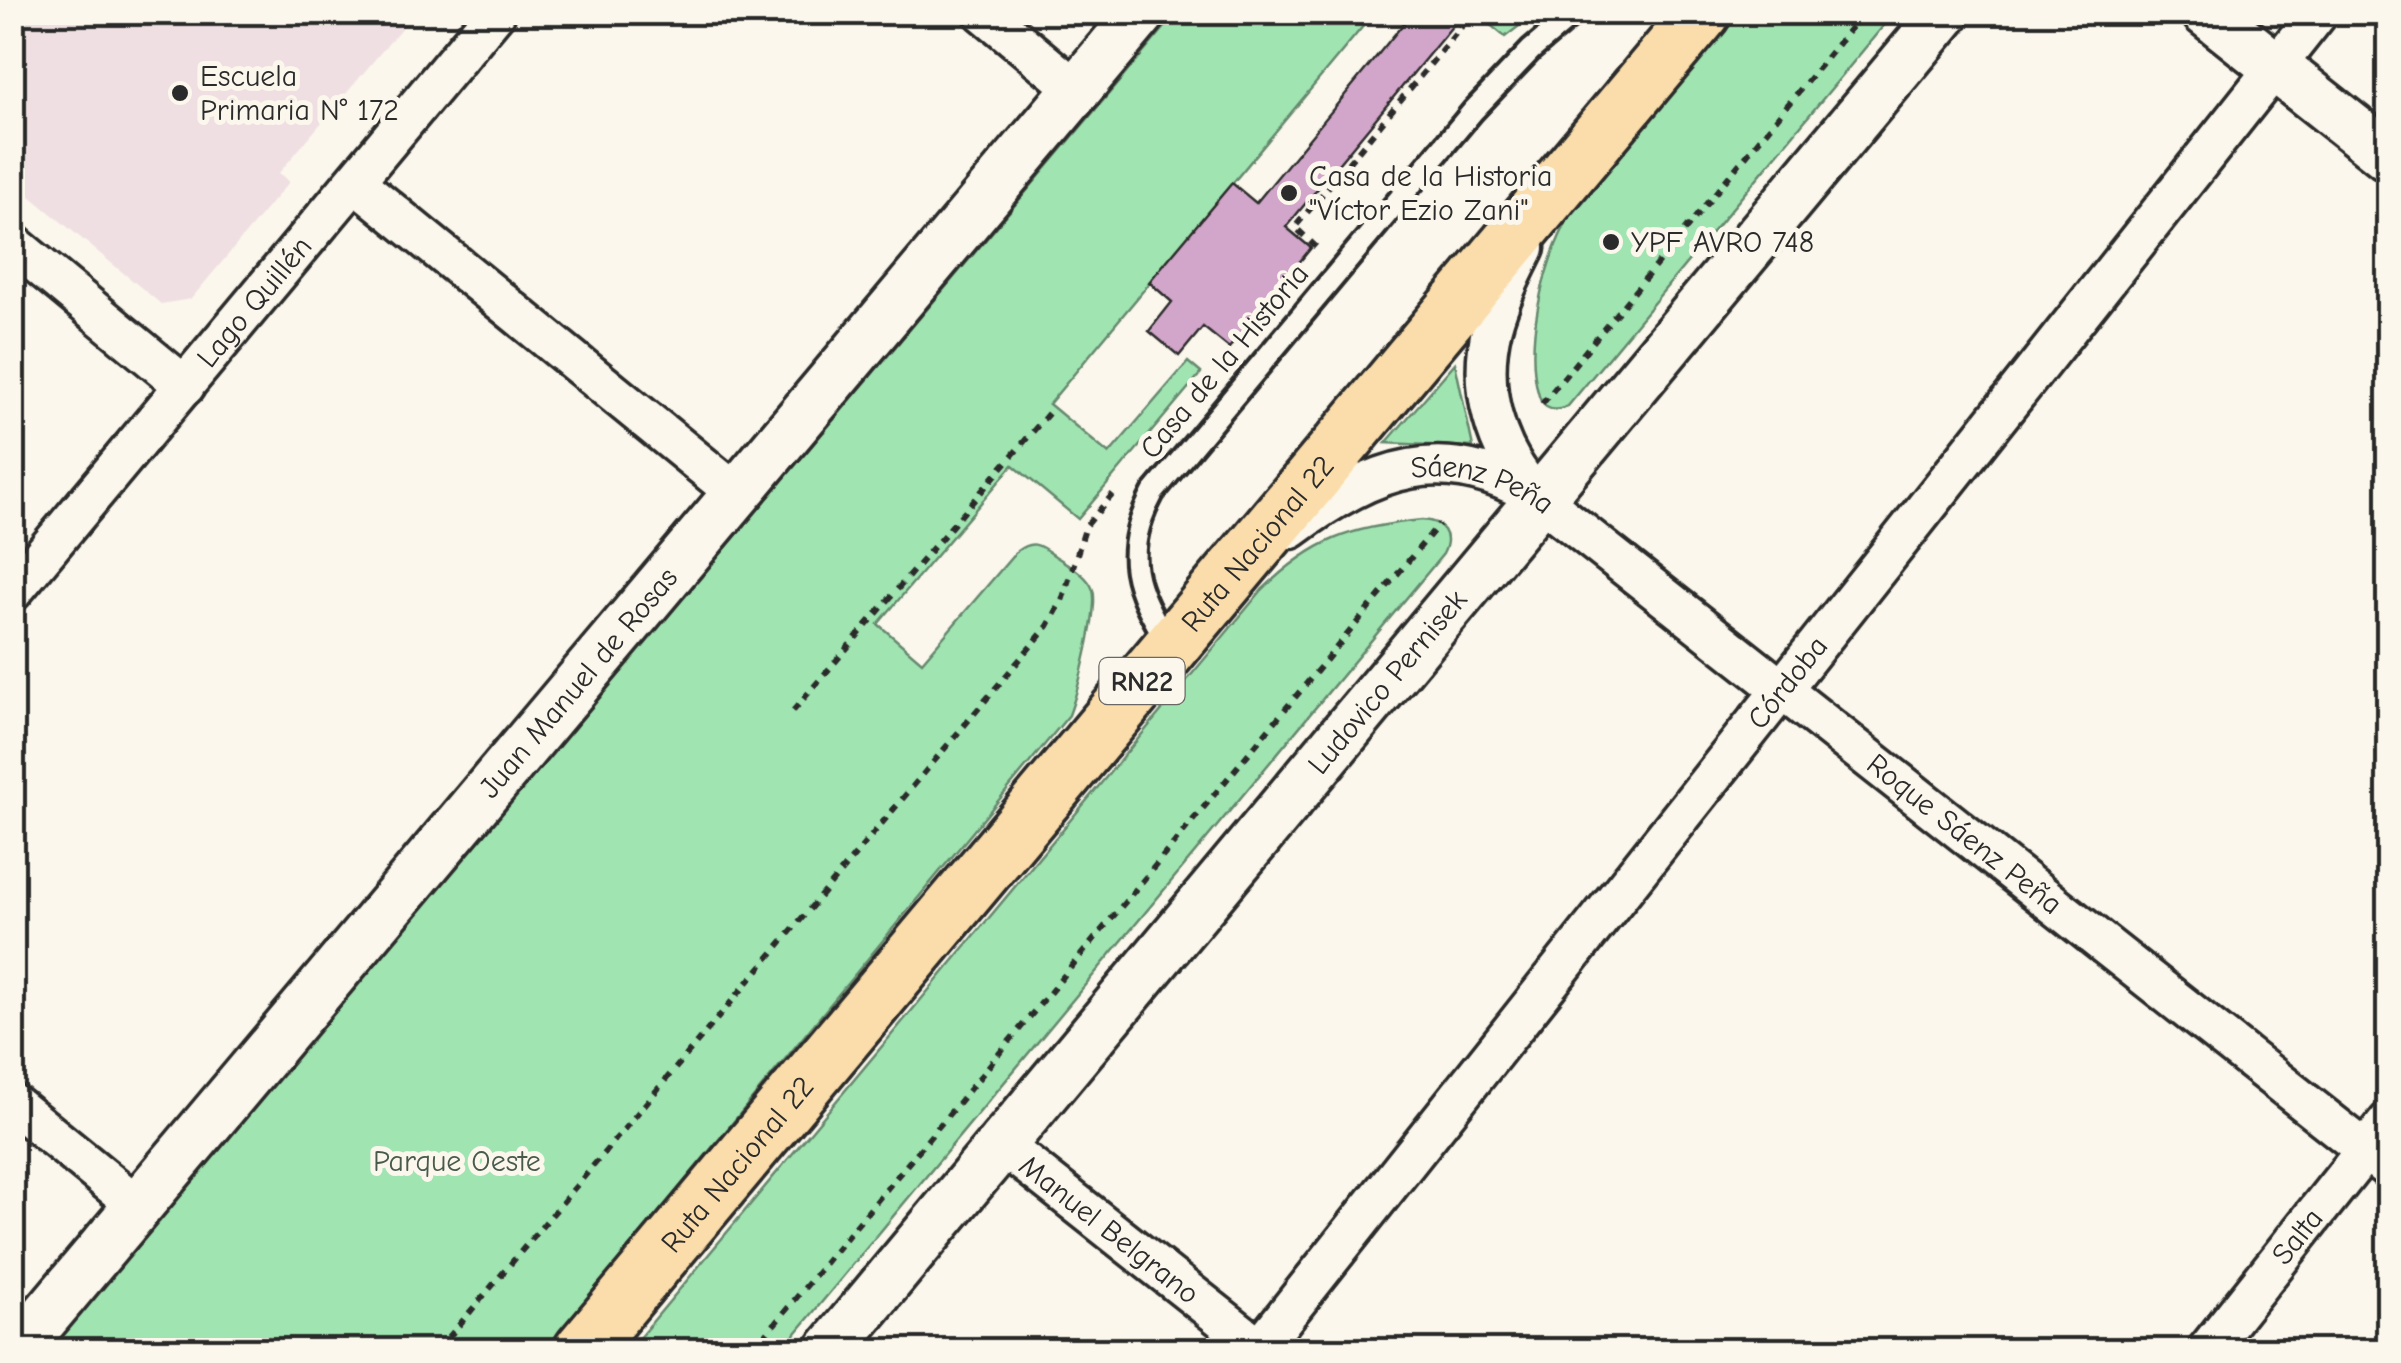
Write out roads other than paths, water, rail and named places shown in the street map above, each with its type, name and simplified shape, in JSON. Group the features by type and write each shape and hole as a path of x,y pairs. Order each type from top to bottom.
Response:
{"highway":[{"name":"Ruta Nacional 22","path":"582,1350 1702,12"}],"street":[{"name":"Lago Quillén","path":"12,592 496,12"},
{"path":"983,12 1076,90"},
{"name":"Juan Manuel de Rosas","path":"17,1350 1142,12"},
{"name":"Ludovico Pernisek","path":"830,1350 1946,12"},
{"path":"2206,12 2388,156"},
{"name":"Córdoba","path":"1260,1350 2319,12"},
{"path":"355,182 737,494"},
{"name":"Sáenz Peña","path":"1540,499 1504,449 1493,421 1486,376 1492,326 1502,297 1552,192"},
{"path":"12,243 185,386"},
{"name":"Sáenz Peña","path":"1237,569 1333,498 1392,473 1424,467 1469,469 1498,476 1540,499"},
{"name":"Roque Sáenz Peña","path":"1540,499 1782,690 2381,1147"},
{"path":"12,1103 138,1206"},
{"name":"Manuel Belgrano","path":"1002,1144 1260,1350"},
{"name":"Salta","path":"2207,1350 2381,1147"}],"lane":[{"name":"Casa de la Historia","path":"1171,647 1141,596 1134,563 1138,527 1153,493 1473,110 1530,50 1576,12"}],"place":[{"name":"Escuela Primaria N° 172","path":"180,93"},
{"name":"Casa de la Historia \"Víctor Ezio Zani\"","path":"1289,193"},
{"name":"YPF AVRO 748","path":"1611,242"}],"park label":[{"name":"Parque Oeste","path":"457,1161"}]}
